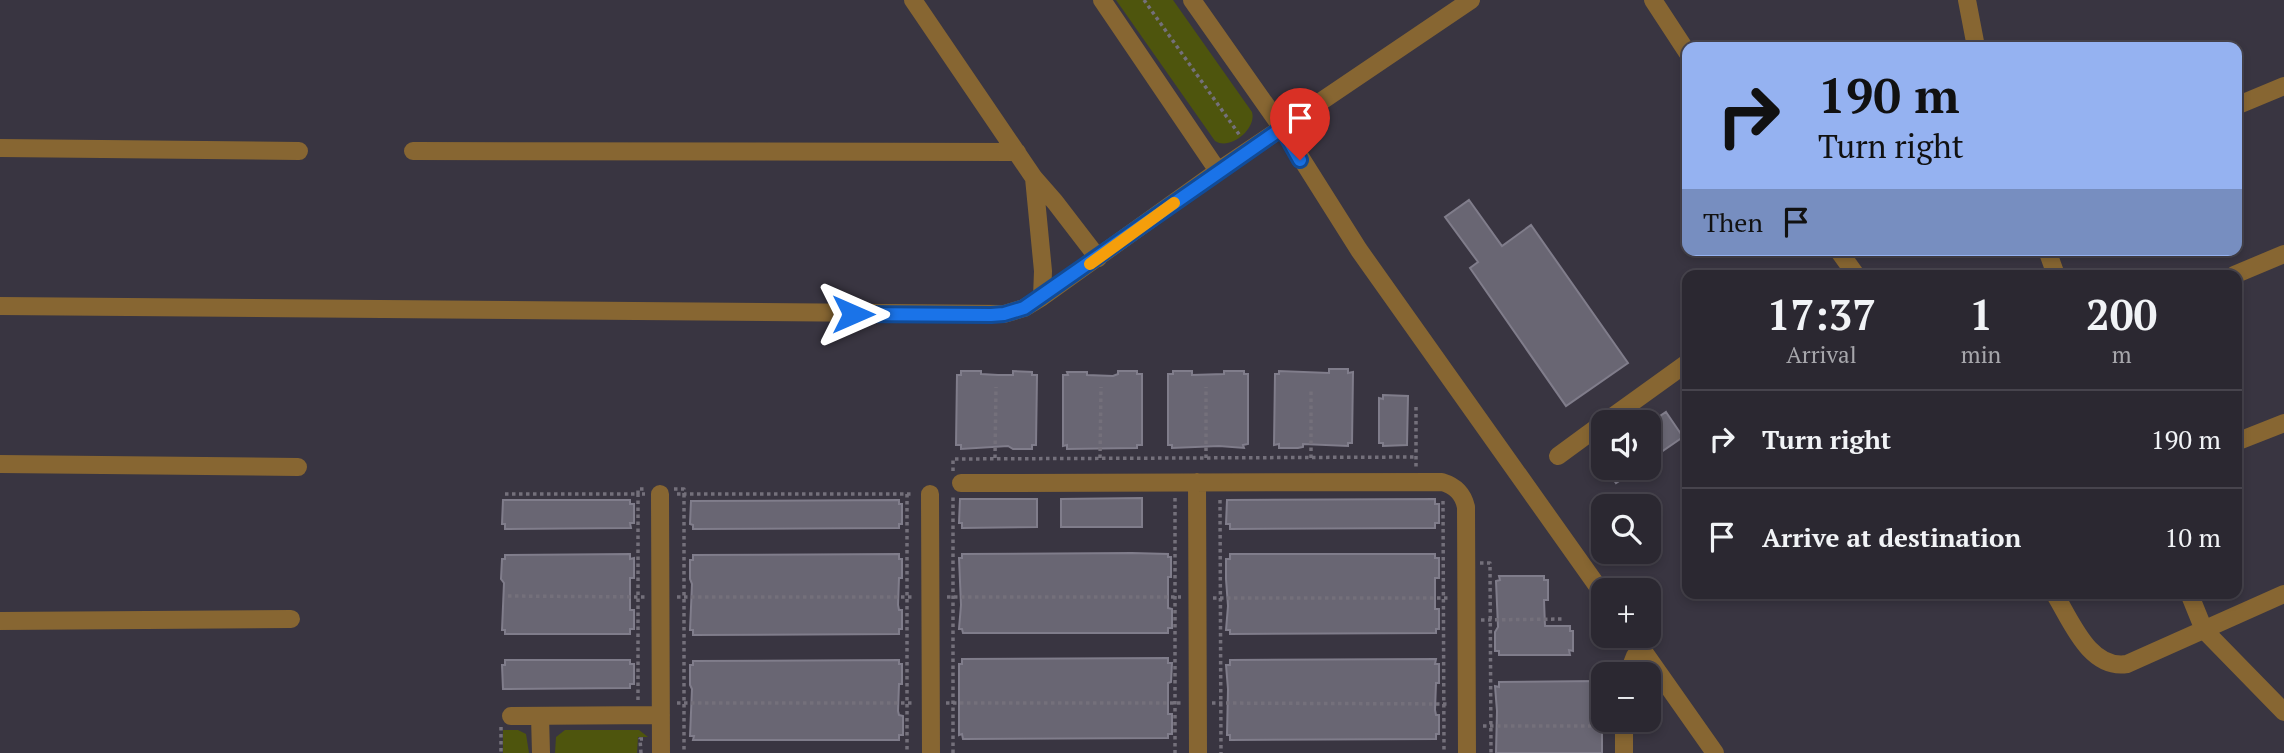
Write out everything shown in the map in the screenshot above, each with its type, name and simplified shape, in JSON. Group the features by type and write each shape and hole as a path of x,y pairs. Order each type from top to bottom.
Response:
{"street":[{"path":"913,0 1034,178 1098,258"},
{"path":"1102,0 1218,171"},
{"path":"1192,0 1282,128 1359,250 1592,578"},
{"path":"0,306 1004,314 1024,308 1042,298 1218,171 1471,0"},
{"path":"1653,0 1682,44"},
{"path":"1967,0 1975,42"},
{"path":"2242,104 2284,86"},
{"path":"0,148 299,151"},
{"path":"413,150 1017,152"},
{"path":"1034,178 1043,271 1042,298"},
{"path":"2242,272 2284,254"},
{"path":"1621,410 1682,367"},
{"path":"2242,440 2284,423"},
{"path":"1558,456 1591,432"},
{"path":"0,464 298,467"},
{"path":"1196,482 1198,753"},
{"path":"956,486 1196,482 1448,484 1458,491 1466,506 1466,753"},
{"path":"661,491 661,753"},
{"path":"930,494 931,753"},
{"path":"2058,599 2094,656 2117,665 2127,664 2284,594"},
{"path":"2191,599 2204,630 2284,712"},
{"path":"0,621 291,619"},
{"path":"1641,648 1715,753"},
{"path":"511,716 661,709"},
{"path":"540,716 541,753"},
{"path":"1624,732 1624,753"}],"path":[{"path":"1144,0 1250,151"},
{"path":"995,459 996,387"},
{"path":"1100,458 1101,387"},
{"path":"1206,387 1206,458"},
{"path":"1311,388 1311,458"},
{"path":"953,753 956,486 953,459 1416,457"},
{"path":"638,705 638,489 684,489 684,753"},
{"path":"1220,492 1221,753"},
{"path":"1443,492 1444,753"},
{"path":"1175,493 1175,753"},
{"path":"505,494 638,494"},
{"path":"684,494 930,494"},
{"path":"907,494 908,753"},
{"path":"1476,563 1490,563 1490,753"},
{"path":"508,596 1466,598"},
{"path":"1466,620 1563,619"},
{"path":"661,709 684,703 1466,704"},
{"path":"1466,726 1591,726"}],"green space":[{"path":"1116,0 1173,0 1252,112 1250,125 1241,137 1228,143 1215,141"},
{"path":"503,730 518,730 526,734 529,753 503,753"},
{"path":"565,730 639,730 648,737 638,737 637,753 555,753 556,737"}],"building":[{"path":"1469,200 1502,246 1531,225 1628,363 1566,406 1470,268 1478,262 1445,217"},
{"path":"1329,369 1348,369 1348,373 1353,372 1352,443 1348,443 1348,446 1303,444 1303,447 1298,448 1279,448 1279,444 1274,445 1275,374 1279,374 1279,371 1329,373"},
{"path":"961,371 1013,375 1013,371 1032,372 1032,375 1037,375 1036,445 1032,445 1032,449 1013,449 1008,446 961,449 961,445 956,445 957,375 961,375"},
{"path":"1118,371 1137,371 1137,374 1142,374 1142,445 1137,445 1137,448 1067,449 1067,445 1063,446 1063,375 1068,375 1067,372 1087,372 1087,375 1113,376 1118,374"},
{"path":"1173,371 1192,371 1192,375 1224,374 1224,371 1244,371 1244,374 1248,374 1248,444 1243,445 1244,448 1172,448 1172,445 1168,445 1168,374 1173,374"},
{"path":"1383,395 1408,396 1407,445 1383,446 1383,443 1379,443 1379,398 1383,399"},
{"path":"1666,412 1682,438 1661,452 1661,415"},
{"path":"1142,498 1142,527 1061,527 1061,499"},
{"path":"960,499 1037,499 1037,527 962,528 962,523 959,523"},
{"path":"1435,499 1435,504 1439,504 1439,523 1435,523 1435,528 1230,529 1230,524 1226,524 1227,500"},
{"path":"503,500 630,500 630,504 634,504 634,523 630,523 631,528 505,529 505,524 502,524"},
{"path":"899,500 899,504 902,504 902,524 899,524 899,528 693,529 690,524 691,501"},
{"path":"630,554 630,559 634,558 634,578 630,578 630,610 634,610 634,629 630,629 630,634 505,634 505,630 502,630 504,583 501,579 502,559 505,559 505,555"},
{"path":"899,554 899,559 902,559 902,578 899,578 898,605 899,610 902,610 902,629 899,629 899,634 693,635 693,630 690,630 690,560 693,560 693,555"},
{"path":"962,554 1168,554 1168,557 1171,557 1168,608 1172,609 1172,628 1168,628 1168,633 963,633 962,629 959,629 959,558 962,558"},
{"path":"1230,554 1435,554 1435,558 1439,558 1439,578 1435,578 1435,609 1439,609 1439,629 1436,629 1436,633 1230,634 1230,630 1226,630 1226,559 1230,559"},
{"path":"1499,576 1544,576 1544,580 1548,580 1548,600 1544,600 1545,626 1570,626 1570,631 1573,631 1573,651 1569,650 1570,655 1499,655 1499,651 1495,651 1495,632 1498,627 1496,581 1500,580"},
{"path":"1168,658 1168,663 1172,663 1171,682 1168,683 1168,714 1172,714 1172,734 1168,734 1168,738 963,739 962,734 959,735 959,664 962,664 962,659"},
{"path":"1436,659 1435,664 1439,664 1439,683 1436,683 1435,710 1436,715 1439,715 1439,734 1436,734 1436,739 1230,740 1230,735 1227,735 1226,665 1230,665 1230,660"},
{"path":"505,660 630,660 630,664 634,664 634,684 630,684 630,688 503,689 502,665 505,665"},
{"path":"899,660 899,664 902,664 902,684 899,684 898,711 899,715 903,716 903,735 899,735 899,740 693,740 694,736 690,736 690,665 693,665 693,661"},
{"path":"1591,681 1591,732 1602,732 1602,753 1496,753 1495,686 1499,687 1499,682"}],"slow traffic":[{"path":"1090,264 1174,203"}],"route":[{"path":"853,314 991,315 1024,308 1282,128 1300,160"}]}
